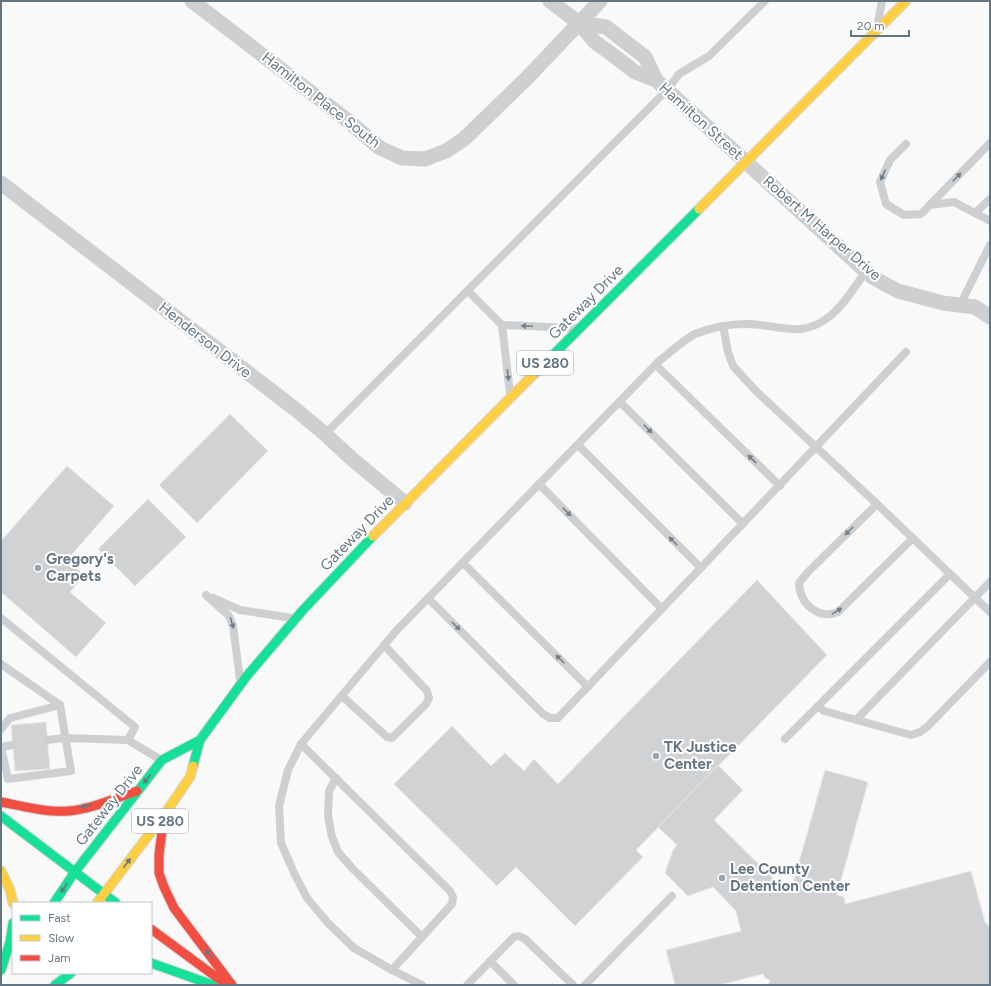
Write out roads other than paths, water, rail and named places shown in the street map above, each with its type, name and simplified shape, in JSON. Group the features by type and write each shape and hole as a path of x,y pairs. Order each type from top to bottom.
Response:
{"main road":[{"name":"Gateway Drive","path":"98,902 164,815 190,777 200,740 240,684 295,619 405,503 906,1"},
{"name":"Gateway Drive","path":"55,902 74,873 162,760 200,740"},
{"path":"1,802 38,810 68,811 137,791"},
{"path":"164,815 159,855 159,873 164,887 174,908 232,985"},
{"path":"1,816 74,873 115,902"},
{"path":"1,871 10,890 13,902"},
{"path":"1,970 10,942 12,929"},
{"path":"152,930 227,985"},
{"path":"1,979 12,963"},
{"path":"152,963 213,985"},
{"path":"55,985 70,974"}],"street":[{"name":"Hamilton Place South","path":"192,1 347,120 380,148 402,158 425,159 446,152 464,139 527,78 600,1"},
{"name":"Hamilton Street","path":"550,1 579,23 595,42 613,56 635,72 661,85 747,162"},
{"name":"Robert M Harper Drive","path":"747,162 872,277 898,290 943,303 975,307 990,317"},
{"name":"Henderson Drive","path":"1,183 295,409 405,503"}],"lane":[{"path":"325,434 468,291 661,85 709,56 765,1"},
{"path":"877,31 882,1"},
{"path":"906,144 890,160 880,182 886,204 904,215 921,214 990,143"},
{"path":"975,213 990,198"},
{"path":"930,204 954,202 990,221"},
{"path":"960,305 990,245"},
{"path":"422,985 354,948 328,923 307,898 294,875 281,843 279,806 288,770 301,744 384,645 428,598 656,365 694,335 723,326 746,324 798,330 817,324 830,316 845,301 866,271"},
{"path":"468,291 502,325 511,397"},
{"path":"502,325 580,328"},
{"path":"723,326 728,352 733,366 756,391 990,612"},
{"path":"428,598 544,714 550,718 558,718 906,352"},
{"path":"656,365 780,486"},
{"path":"620,402 743,524"},
{"path":"578,445 701,568"},
{"path":"539,484 662,609"},
{"path":"877,504 808,572 799,583 799,591 806,603 812,609 821,614 830,615 838,612 913,538"},
{"path":"463,563 588,687"},
{"path":"784,739 950,574"},
{"path":"856,720 990,582"},
{"path":"240,684 233,626 229,616 206,595 240,610 295,619"},
{"path":"1,618 135,727 128,740"},
{"path":"342,696 387,737 392,738 426,704 429,698 427,691 384,645"},
{"path":"818,706 824,711 911,735 920,732 927,727 990,662"},
{"path":"1,664 60,705 71,771 8,779 1,747 13,745"},
{"path":"1,729 10,718 60,705"},
{"path":"48,740 65,738 128,740 162,760"},
{"path":"301,744 450,891 453,897 452,904 392,970"},
{"path":"336,778 329,791 328,816 332,837 338,852 352,868 422,937"},
{"path":"586,985 672,896"},
{"path":"467,985 514,937 519,936 525,939 573,985"},
{"path":"490,961 514,985"}],"place":[{"name":"Gregory's Carpets","path":"38,568"},
{"name":"TK Justice Center","path":"656,756"},
{"name":"Lee County Detention Center","path":"722,878"}]}
